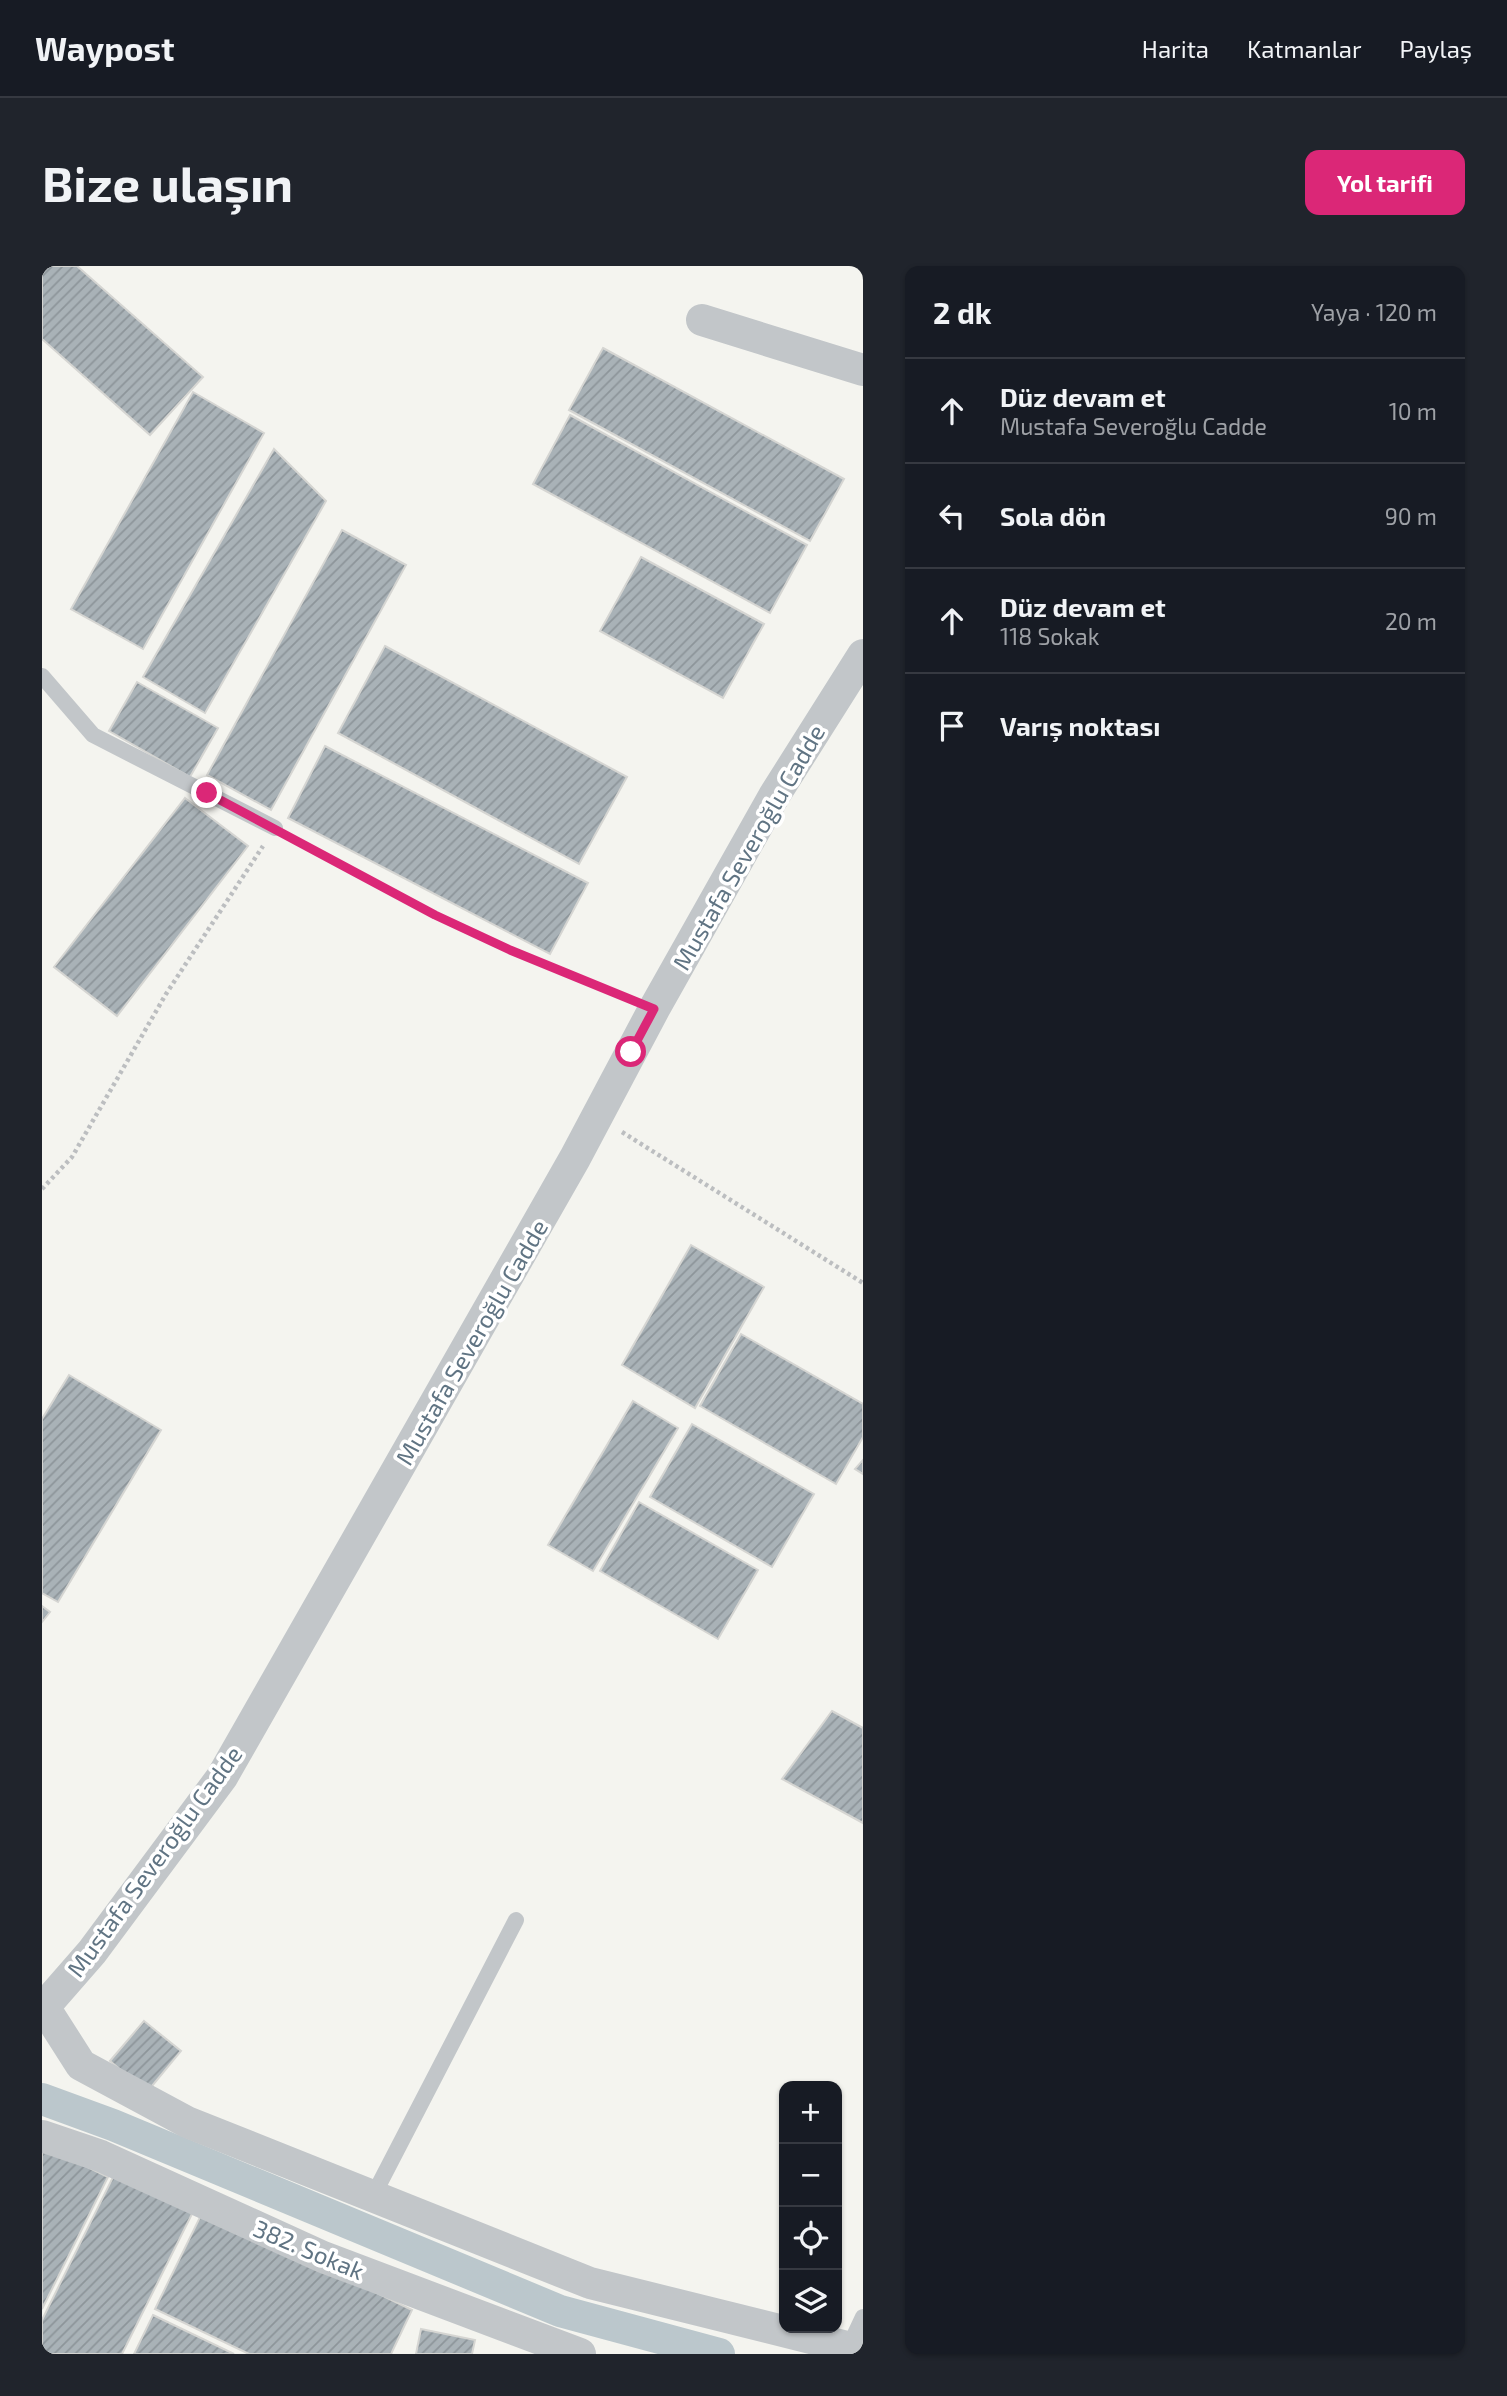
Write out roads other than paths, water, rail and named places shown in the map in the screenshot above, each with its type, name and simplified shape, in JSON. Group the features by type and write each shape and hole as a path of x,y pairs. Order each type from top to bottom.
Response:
{"street":[{"path":"702,320 863,370"},
{"name":"Mustafa Severoğlu Cadde","path":"43,2006 92,1952 222,1777 597,1117 654,1009 774,796 863,655"},
{"path":"43,2006 81,2065 187,2122 590,2283 855,2350"},
{"name":"382. Sokak","path":"42,2136 101,2156 323,2258 580,2354"}],"lane":[{"path":"42,676 93,736 275,828"},
{"path":"372,2198 516,1920"},
{"path":"855,2350 863,2317"}],"waterway":[{"path":"42,2099 113,2125 560,2311 719,2354"}]}
